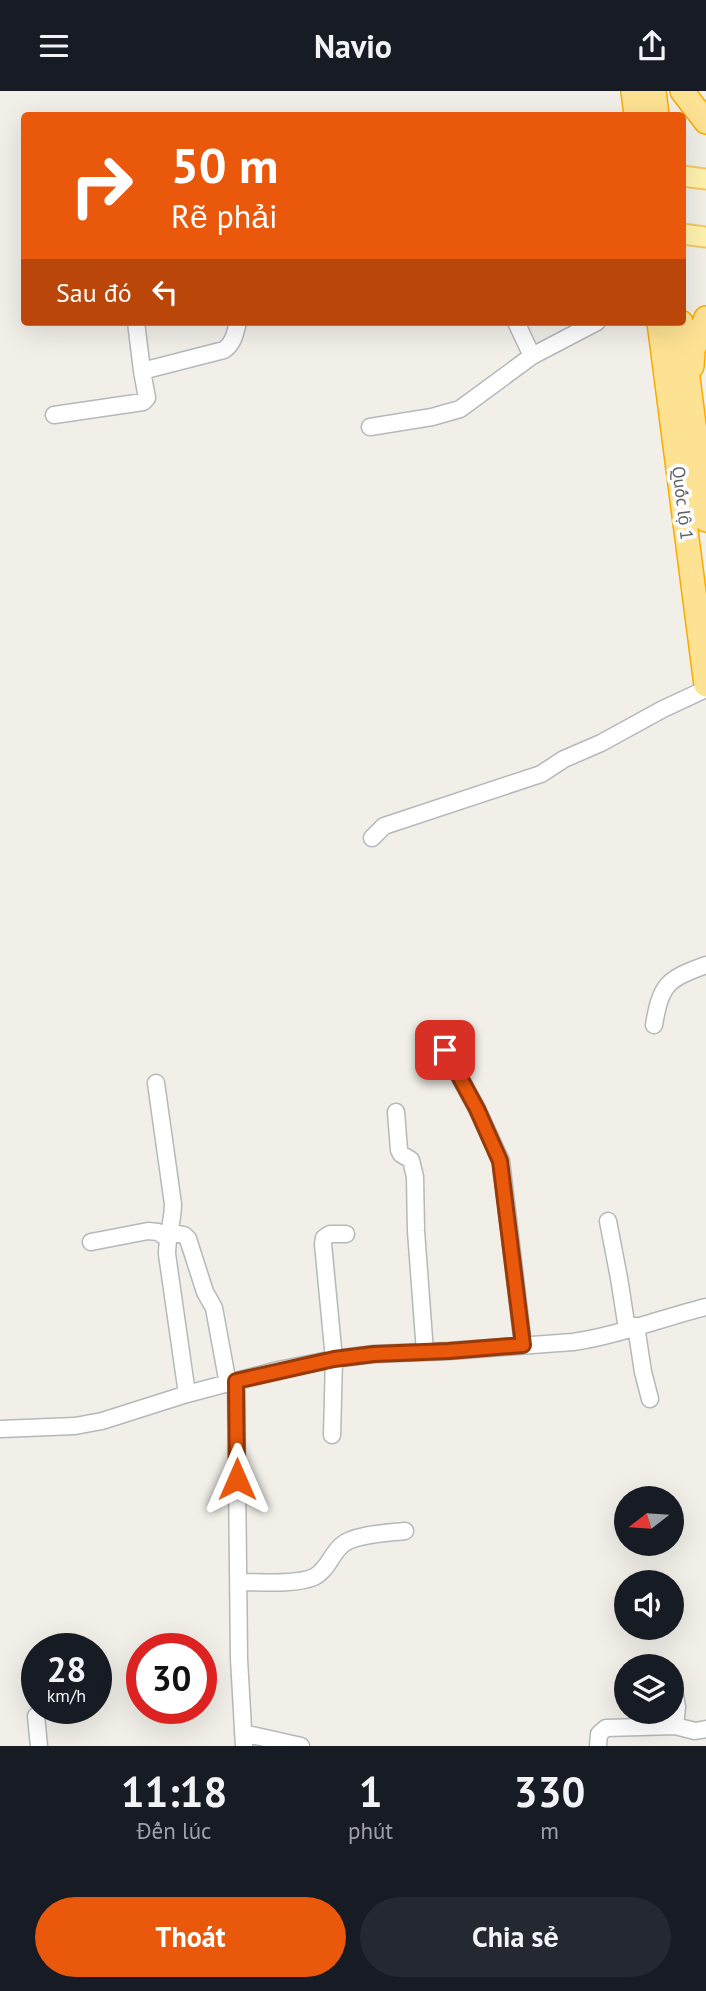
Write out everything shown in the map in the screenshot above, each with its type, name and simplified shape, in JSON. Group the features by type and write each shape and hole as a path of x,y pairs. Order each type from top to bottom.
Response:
{"highway":[{"path":"633,91 636,112"},
{"path":"654,91 657,112"},
{"path":"682,91 706,122"},
{"path":"690,397 693,350 706,318"},
{"name":"Quốc lộ 1","path":"660,326 706,687"},
{"name":"Quốc lộ 1","path":"681,326 706,520"}],"main road":[{"path":"686,176 706,179"},
{"path":"686,234 706,237"}],"street":[{"path":"54,415 143,402 147,398 136,326"},
{"path":"142,371 224,350 229,347 237,326"},
{"path":"518,326 532,356"},
{"path":"370,427 432,417 460,409 532,356 589,326"},
{"path":"372,838 384,826 541,774 564,759 601,743 706,687"},
{"path":"654,1025 658,1002 676,977 706,965"},
{"path":"434,1030 477,1109 500,1161 523,1345"},
{"path":"156,1083 173,1204 167,1235 168,1264 187,1394"},
{"path":"396,1112 399,1150 411,1160 415,1177 425,1352"},
{"path":"608,1221 619,1278 650,1399"},
{"path":"91,1242 148,1231 184,1235 188,1239 205,1292 214,1308 232,1382 239,1659 244,1740 301,1746"},
{"path":"332,1435 334,1359 323,1244 324,1238 330,1234 346,1234"},
{"path":"0,1429 75,1426 102,1421 187,1394 334,1359 590,1340 706,1307"},
{"path":"239,1582 306,1580 321,1572 346,1542 405,1531"},
{"path":"37,1724 39,1746"},
{"path":"598,1746 599,1734 606,1728 675,1726 695,1731 706,1729"}],"route":[{"path":"237,1479 236,1381 334,1359 523,1345 500,1161 491,1137 445,1050"}]}
